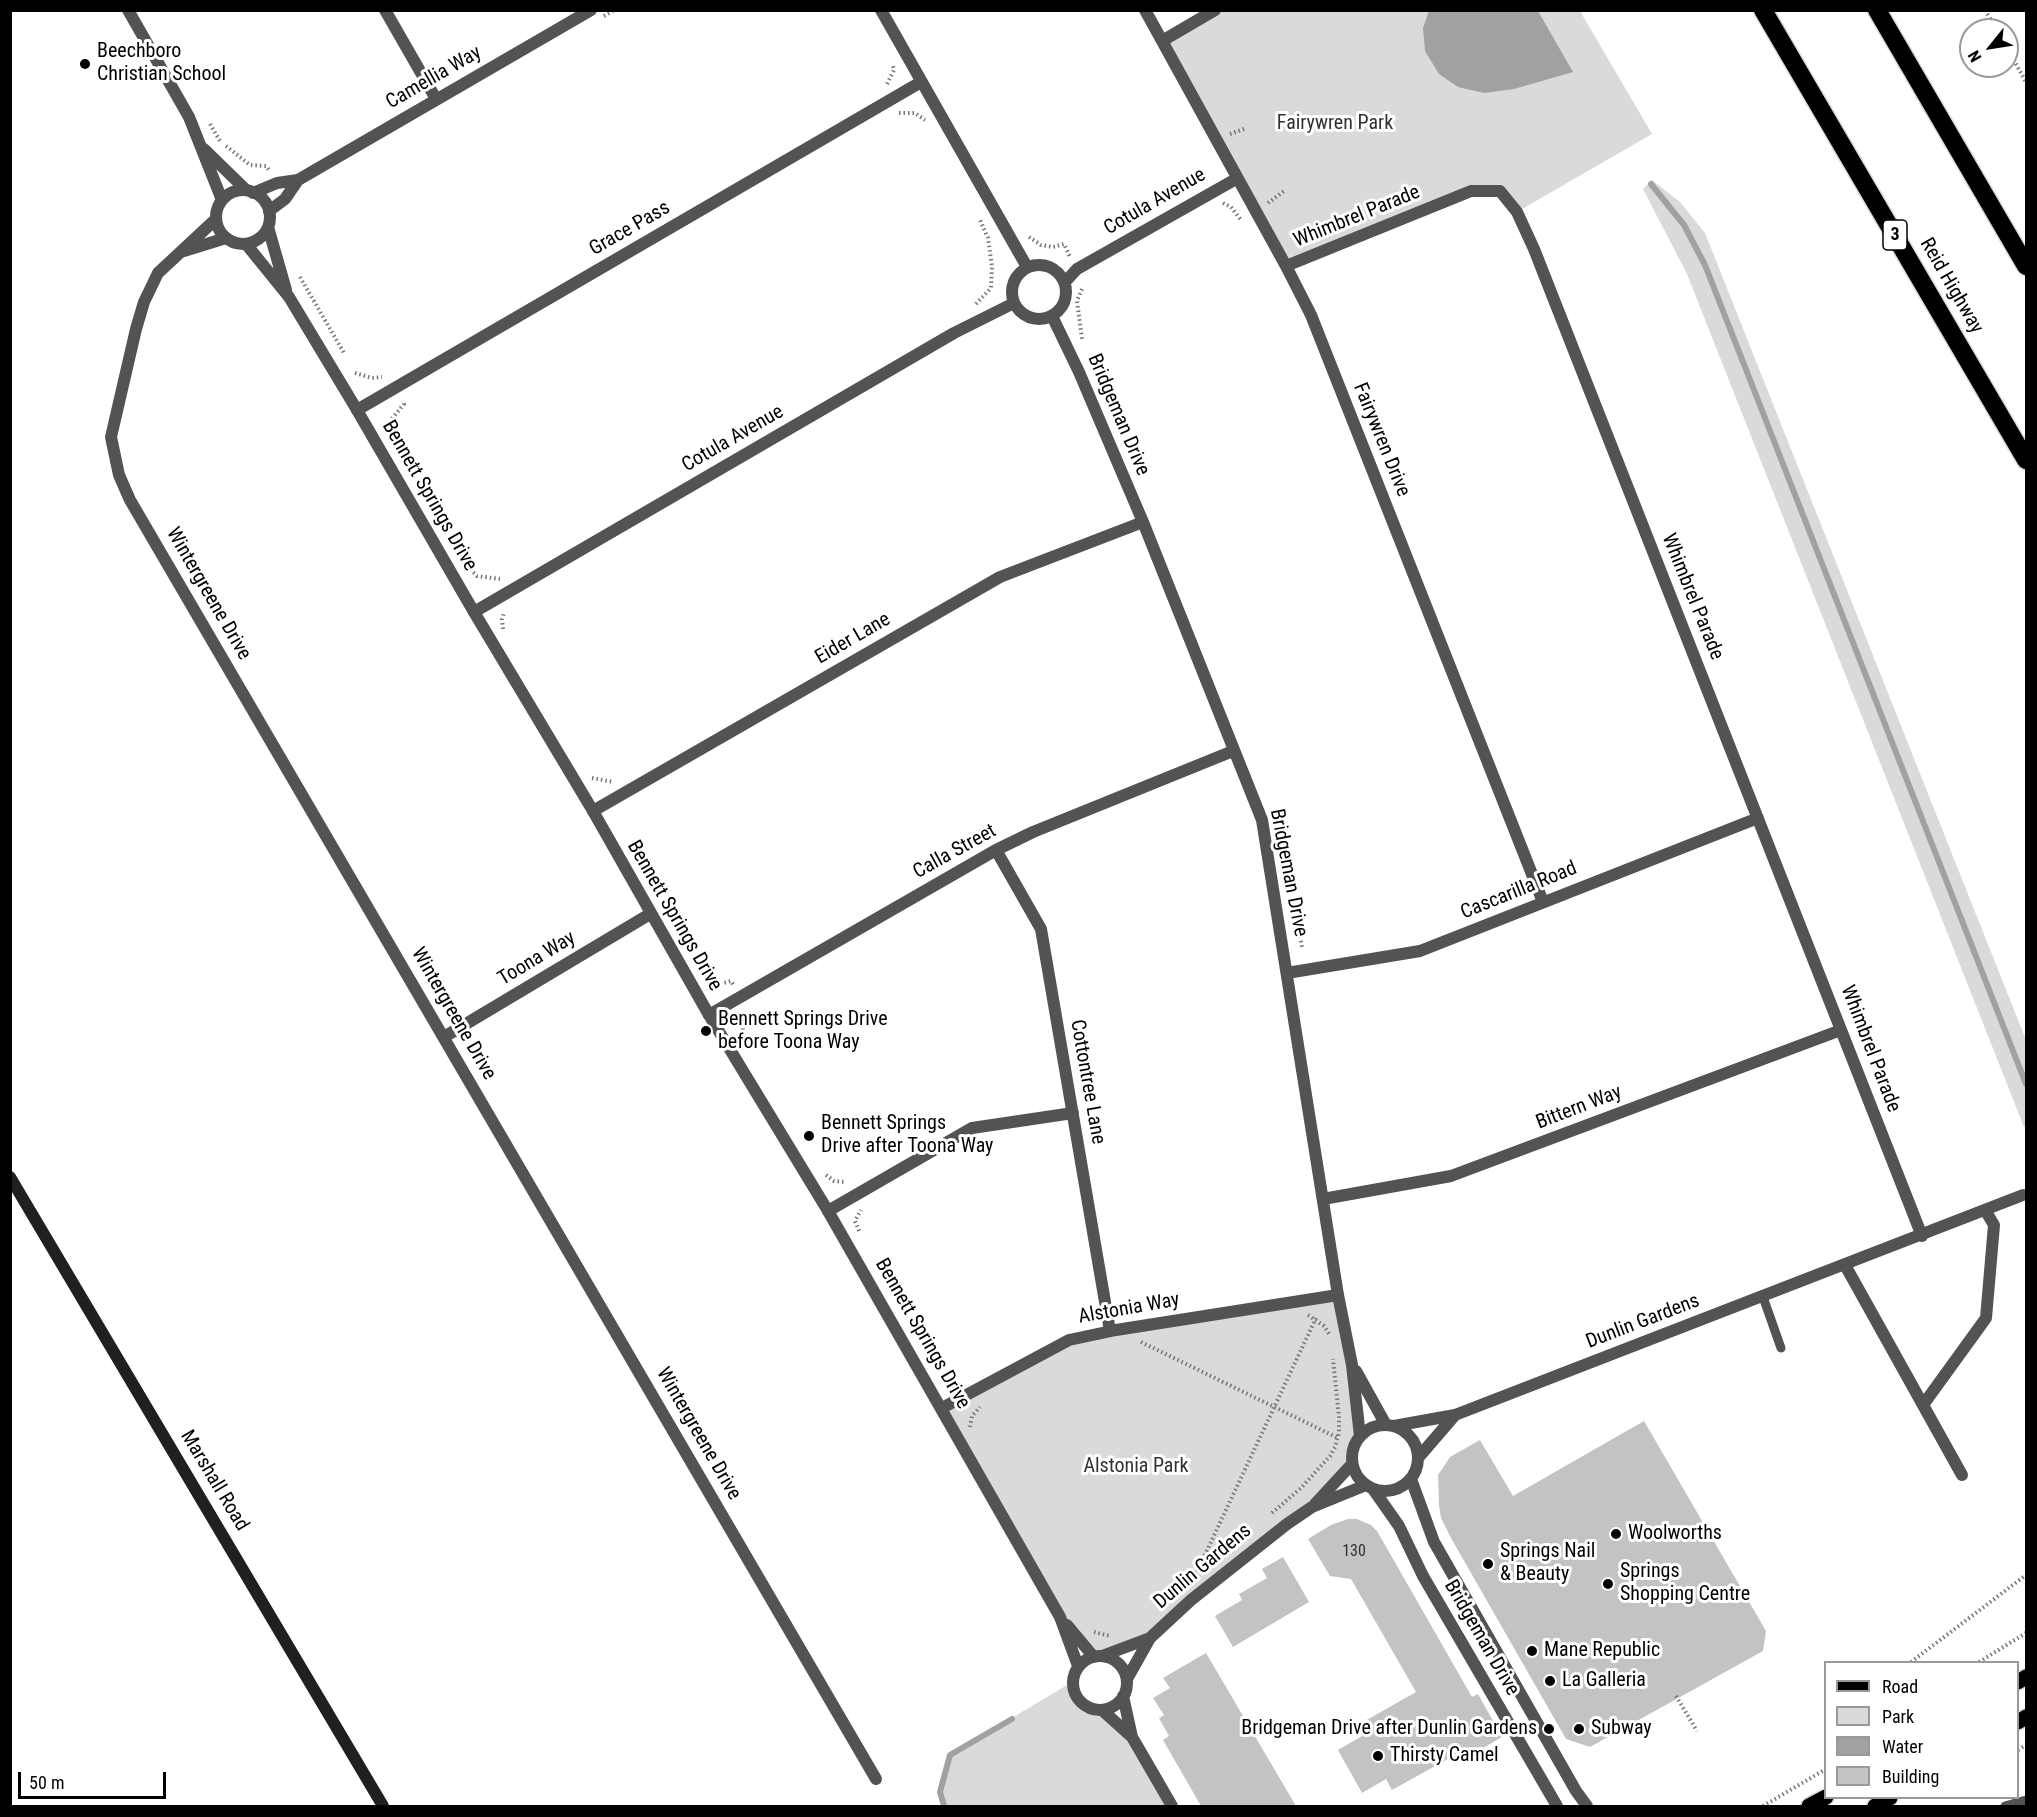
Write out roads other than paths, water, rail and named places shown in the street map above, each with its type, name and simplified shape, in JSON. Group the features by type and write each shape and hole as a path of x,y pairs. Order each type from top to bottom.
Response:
{"highway":[{"name":"Reid Highway","path":"1763,10 2026,460"},
{"path":"1877,10 2026,266"}],"main road":[{"name":"Marshall Road","path":"10,1177 383,1806"},
{"path":"1809,1806 1824,1798"}],"street":[{"path":"128,10 189,117 222,200"},
{"path":"385,10 436,99"},
{"name":"Camellia Way","path":"250,191 298,180 591,10"},
{"path":"881,10 1027,267"},
{"name":"Fairywren Drive","path":"1145,10 1311,315 1543,902"},
{"path":"1162,41 1215,10"},
{"name":"Grace Pass","path":"357,410 921,82"},
{"path":"199,144 266,203 269,211 268,227 263,235 246,244 232,242 221,232 216,219 219,206 222,200 237,191 250,191"},
{"name":"Cotula Avenue","path":"1065,282 1077,269 1236,179"},
{"name":"Camellia Way","path":"269,211 285,199 298,180"},
{"name":"Whimbrel Parade","path":"1286,266 1472,191 1500,191 1517,212 1534,249 1922,1236"},
{"name":"Wintergreene Drive","path":"216,219 158,273 144,302 111,437 119,476 130,500 876,1779"},
{"name":"Bennett Springs Drive","path":"268,227 289,297"},
{"name":"Wintergreene Drive","path":"180,253 226,238"},
{"name":"Bennett Springs Drive","path":"246,244 289,297 593,811 650,915 828,1211 1060,1617 1078,1666"},
{"path":"1038,264 1049,266 1059,273 1065,282 1065,301 1060,310 1052,316 1035,319 1026,316 1014,303 1011,295 1012,286 1020,271 1027,267 1038,264"},
{"name":"Cotula Avenue","path":"474,612 954,333 1014,303"},
{"name":"Bridgeman Drive","path":"1052,316 1079,372 1143,522 1262,820 1338,1295 1352,1365 1360,1436"},
{"name":"Eider Lane","path":"593,811 1000,576 1143,522"},
{"name":"Calla Street","path":"709,1015 996,850 1033,832 1233,751"},
{"name":"Cascarilla Road","path":"1287,973 1420,951 1758,818"},
{"name":"Cottontree Lane","path":"996,850 1041,929 1113,1331"},
{"name":"Toona Way","path":"444,1037 650,915"},
{"name":"Bittern Way","path":"1323,1199 1451,1176 1841,1030"},
{"path":"828,1211 972,1128 1073,1113"},
{"name":"Dunlin Gardens","path":"1390,1426 1455,1415 2023,1196"},
{"path":"1923,1405 1986,1318 1994,1225 1985,1210"},
{"path":"1845,1265 1962,1475"},
{"name":"Alstonia Way","path":"942,1408 1069,1340 1338,1295"},
{"name":"Bridgeman Drive","path":"1352,1365 1390,1426"},
{"name":"Dunlin Gardens","path":"1418,1458 1455,1415"},
{"path":"1390,1426 1402,1430 1411,1437 1418,1458 1411,1479 1403,1486 1393,1490 1383,1491 1369,1487 1355,1473 1353,1464 1352,1454 1360,1436 1368,1430 1390,1426"},
{"name":"Dunlin Gardens","path":"1127,1679 1150,1638 1191,1600 1312,1507 1353,1464"},
{"name":"Bridgeman Drive","path":"1411,1479 1434,1542 1576,1791 1587,1806"},
{"name":"Bridgeman Drive","path":"1369,1487 1399,1526 1423,1576 1557,1806"},
{"name":"Dunlin Gardens","path":"1312,1507 1369,1487"},
{"name":"Bennett Springs Drive","path":"1060,1617 1097,1656"},
{"name":"Dunlin Gardens","path":"1097,1656 1150,1638"},
{"path":"1097,1656 1111,1658 1118,1663 1127,1679 1126,1688 1118,1703 1102,1710 1093,1709 1078,1699 1072,1683 1078,1666 1085,1660 1097,1656"},
{"path":"1123,1696 1132,1737 1172,1806"},
{"path":"1102,1710 1132,1737"},
{"path":"1572,1806 1576,1791"}],"lane":[{"path":"1763,1297 1781,1348"},
{"path":"2005,1806 2026,1800"}],"water":[{"path":"1429,11 1538,11 1573,72 1514,89 1484,93 1458,87 1439,74 1425,51 1423,28"}],"waterway":[{"path":"1651,184 1684,225 1705,265 2026,1084"},
{"path":"944,1806 940,1792 950,1755 1012,1719"}],"place":[{"name":"Beechboro Christian School","path":"85,64"},
{"name":"Bennett Springs Drive before Toona Way","path":"706,1031"},
{"name":"Bennett Springs Drive after Toona Way","path":"809,1136"},
{"name":"Woolworths","path":"1616,1534"},
{"name":"Springs Nail & Beauty","path":"1488,1564"},
{"name":"Springs Shopping Centre","path":"1608,1584"},
{"name":"Mane Republic","path":"1532,1651"},
{"name":"La Galleria","path":"1550,1681"},
{"name":"Bridgeman Drive after Dunlin Gardens","path":"1549,1729"},
{"name":"Subway","path":"1579,1729"},
{"name":"Thirsty Camel","path":"1378,1756"}],"park label":[{"name":"Fairywren Park","path":"1335,124"},
{"name":"Alstonia Park","path":"1136,1467"}]}
